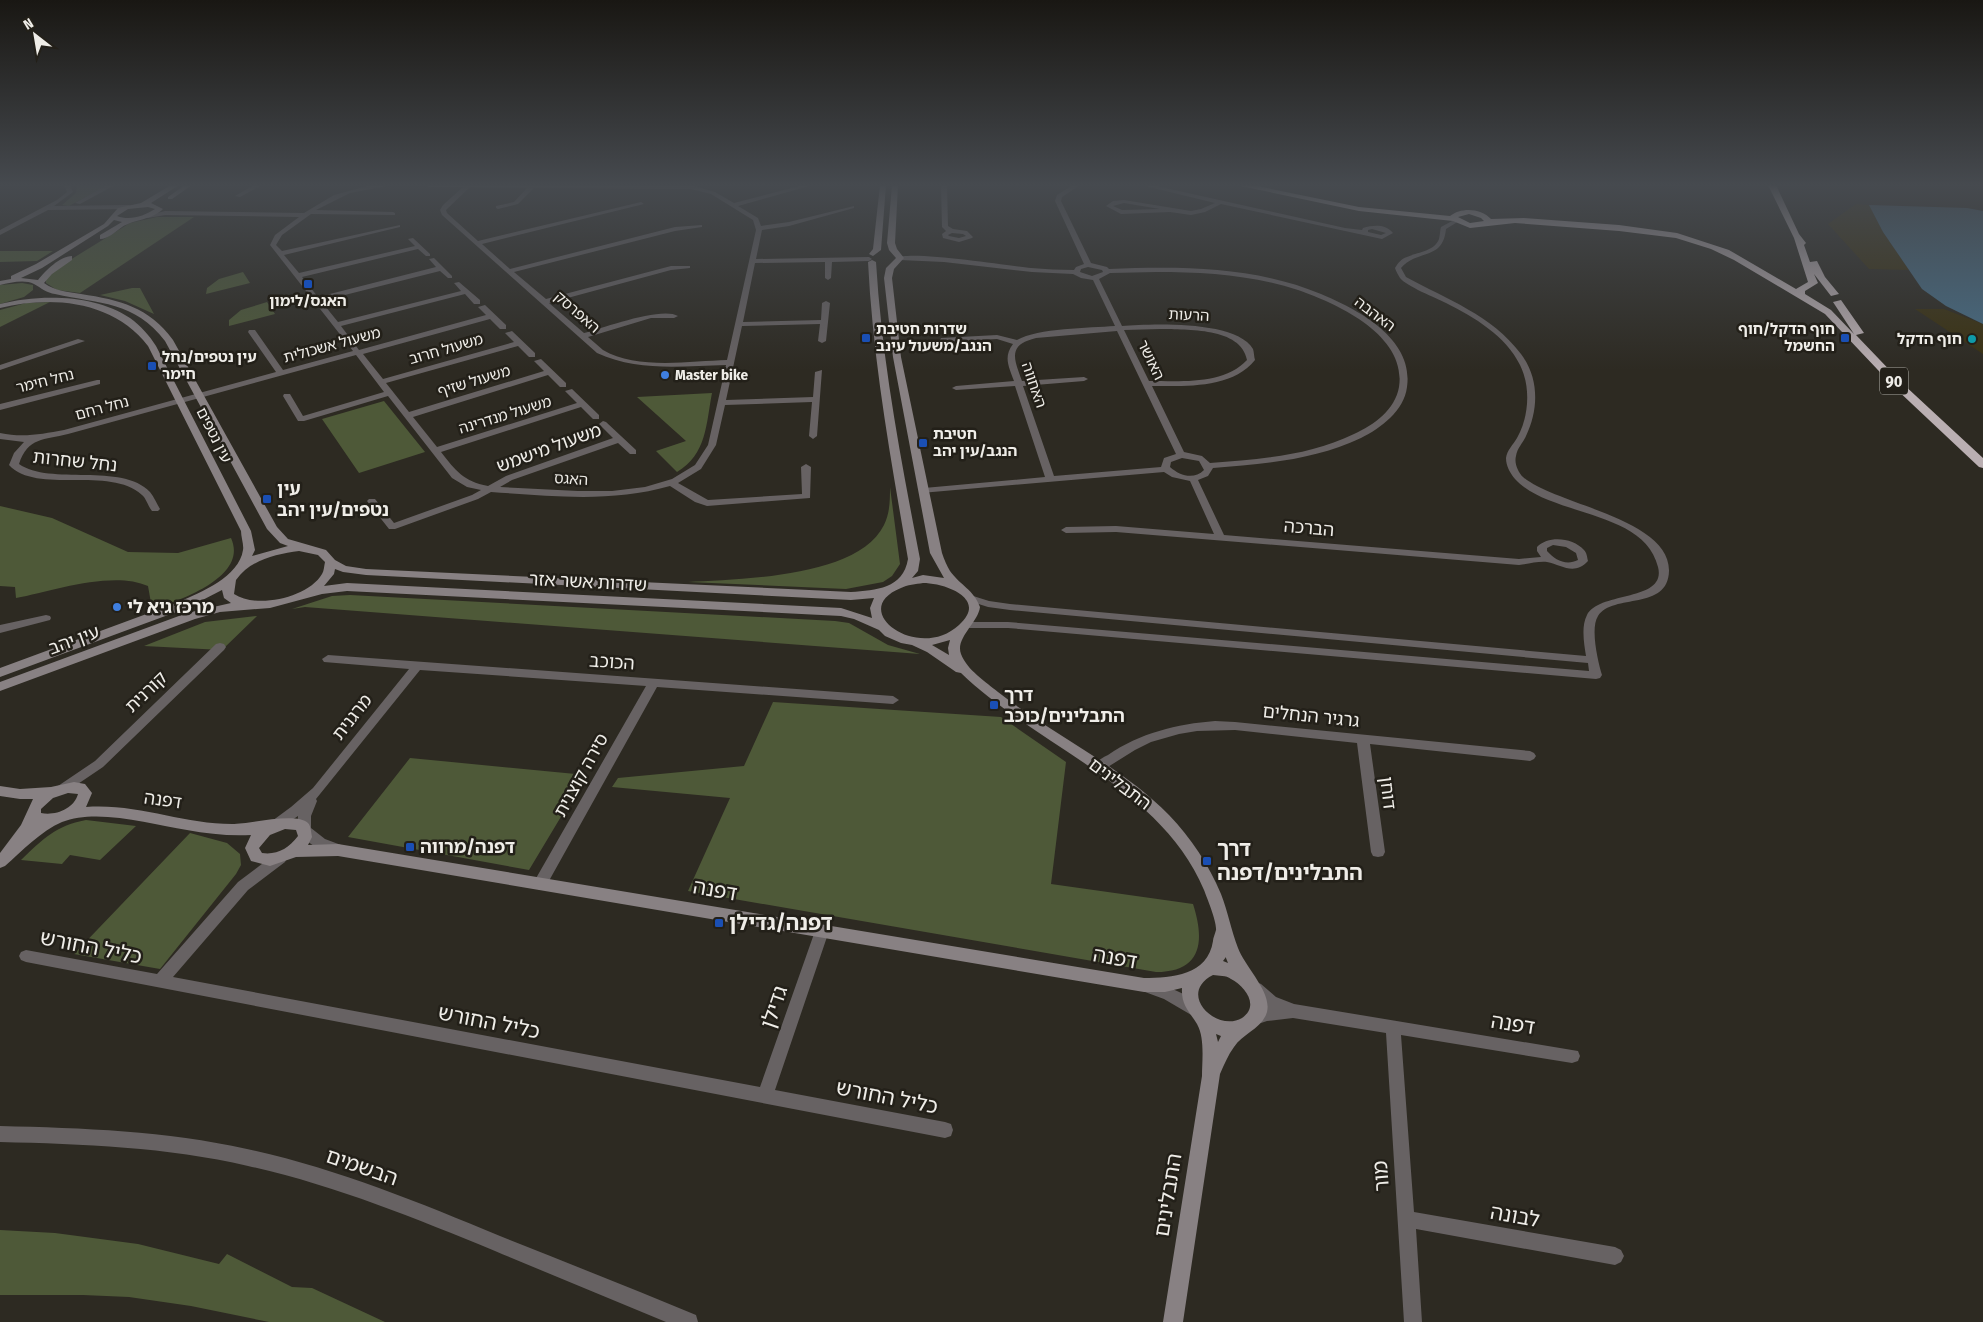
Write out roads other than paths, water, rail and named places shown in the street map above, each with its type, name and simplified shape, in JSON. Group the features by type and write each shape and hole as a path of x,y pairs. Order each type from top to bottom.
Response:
{"highway":[{"path":"1709,247 1734,257"},
{"path":"1716,247 1769,280 1805,293 1817,289 1836,298"},
{"name":"90","path":"1799,247 1812,280 1812,286 1805,293 1828,312 1898,385 1983,464"},
{"name":"90","path":"1805,247 1821,278 1855,328 1903,381 1983,455"}],"street":[{"path":"0,283 39,266 71,247"},
{"path":"1,306 36,293 39,284 58,264 86,247"},
{"path":"274,247 278,254 312,247"},
{"path":"296,276 419,247 450,277"},
{"name":"האפרסק","path":"481,247 605,354 628,362 651,364 730,362"},
{"path":"509,272 607,247"},
{"name":"האגס","path":"278,254 406,416 460,480 470,485 490,489 619,494 650,489 670,482 697,467 709,452 755,247"},
{"path":"877,247 871,258 873,310 879,358 914,559 912,571 901,583 884,593 877,602 874,611 880,626 889,634 909,641 941,640 963,628 1027,626 1596,675 1592,660 1590,625 1593,614 1601,607 1641,596 1656,587 1662,578 1663,565 1654,548 1631,529 1610,518 1543,495 1527,485 1513,470 1511,456 1523,433 1532,400 1531,384 1524,363 1505,339 1487,322 1454,302 1408,280 1398,271 1402,262 1437,247"},
{"path":"893,247 898,258"},
{"path":"1079,247 1088,265"},
{"path":"752,261 871,258 887,252 898,258"},
{"path":"871,258 882,264 898,258 941,259 1034,272 1076,272 1083,277 1095,278 1105,276 1107,271 1100,266 1088,265 1078,268 1076,272"},
{"path":"898,258 888,274 890,310 899,367 924,491 938,557 945,572 970,598 988,604 1010,607 1592,660"},
{"path":"828,278 829,259"},
{"path":"544,302 671,268 688,267"},
{"path":"315,300 442,268"},
{"name":"האהבה","path":"1107,271 1210,270 1286,284 1323,298 1364,320 1391,344 1400,356 1406,384 1391,413 1372,429 1330,447 1302,455 1208,466"},
{"name":"האושר","path":"1095,278 1181,455"},
{"name":"עין נטפים","path":"0,283 26,280 52,291 120,304 150,318 164,332 272,529 284,542 322,552 331,562"},
{"path":"457,283 550,372"},
{"path":"335,325 466,292"},
{"name":"עין נטפים","path":"12,303 60,300 98,308 128,320 147,338 246,531 249,550 240,569"},
{"path":"822,341 826,303"},
{"name":"משעול אשכולית","path":"180,401 492,316"},
{"path":"583,336 650,316 674,316"},
{"path":"738,324 824,322"},
{"name":"הרעות","path":"1120,330 1186,326 1204,328 1221,332 1242,342 1249,349 1251,360 1248,366 1231,376 1209,380 1146,384"},
{"name":"האחווה","path":"1051,480 1010,358 1011,350 1018,343 1040,335 1120,330"},
{"path":"252,332 280,373"},
{"path":"944,340 997,337 1018,343"},
{"path":"0,368 82,342"},
{"name":"משעול חרוב","path":"380,382 519,343"},
{"name":"משעול מנדרינה","path":"550,372 596,417"},
{"name":"משעול שזיף","path":"406,416 550,372"},
{"path":"813,436 819,372"},
{"path":"956,388 1084,379"},
{"name":"נחל חימר","path":"0,407 97,382"},
{"path":"286,396 301,419 389,393"},
{"path":"721,403 817,399"},
{"name":"נחל רחם","path":"31,439 65,432 180,401"},
{"name":"משעול מנדרינה","path":"435,451 583,404"},
{"name":"משעול מישמש","path":"603,424 633,452"},
{"name":"נחל שחרות","path":"0,436 14,439 31,439"},
{"name":"נחל שחרות","path":"31,439 16,457 14,465 20,471 34,474 122,481 142,489 151,498 156,509"},
{"name":"משעול מישמש","path":"372,501 392,527 475,497 509,478 620,439"},
{"path":"924,491 1166,470 1176,476 1192,479 1206,474 1208,466 1197,457 1181,455 1167,460 1164,464 1166,470"},
{"path":"670,482 706,503 807,496 806,467"},
{"path":"1192,479 1221,538"},
{"name":"הברכה","path":"1066,530 1116,529 1519,562 1548,559"},
{"path":"240,569 266,555 283,550 305,548"},
{"path":"293,598 308,591 324,579 330,570 331,562"},
{"name":"שדרות אשר אזר","path":"331,562 343,568 366,572 851,596 884,593"},
{"name":"עין יהב","path":"0,673 183,605 230,580 240,569"},
{"path":"901,583 930,579 957,586"},
{"path":"230,580 227,587 228,595 235,601 248,605"},
{"name":"שדרות אשר אזר","path":"293,598 321,590 347,587 841,612 858,616 880,626"},
{"name":"עין יהב","path":"0,687 191,616 219,608 268,605 293,598"},
{"path":"963,628 973,612 970,598"},
{"path":"0,629 46,618"},
{"name":"התבלינים","path":"963,628 955,642 954,654 962,667 972,677"},
{"name":"התבלינים","path":"909,641 931,649 1143,799 1184,844 1212,892 1222,929 1234,961 1250,982"},
{"name":"קורנית","path":"84,793 87,781 99,764 220,647"},
{"name":"הכוכב","path":"328,660 893,700"},
{"name":"מרגנית","path":"275,826 296,811 318,791 417,666"},
{"name":"סירה קוצנית","path":"540,884 653,683"},
{"name":"גרגיר הנחלים","path":"1098,767 1145,739 1170,730 1200,725 1235,726 1530,756"},
{"name":"דוחן","path":"1363,739 1378,852"},
{"name":"קורנית","path":"59,790 99,764"},
{"path":"5,857 37,830 80,805 84,793 75,787 15,794"},
{"path":"5,857 27,828 34,811 42,800 59,790"},
{"path":"0,791 15,794 28,800 34,811 34,816 41,820 61,817"},
{"name":"מרגנית","path":"305,830 306,813 318,791"},
{"name":"דפנה","path":"84,793 94,807 107,812"},
{"name":"דפנה","path":"61,817 88,812 107,812 213,828 246,830 296,823 320,843 338,850 1144,985 1169,994 1199,1015"},
{"path":"160,981 243,886 252,869 253,852 259,836 275,826"},
{"name":"דפנה","path":"213,828 238,836 253,852 265,860 288,854 338,850"},
{"path":"243,886 288,854 304,839 305,830"},
{"name":"התבלינים","path":"1200,974 1219,954 1222,929"},
{"name":"גדילן","path":"765,1096 822,931"},
{"name":"כליל החורש","path":"26,956 945,1130"},
{"path":"1227,968 1250,982 1258,996 1258,1005 1247,1023 1220,1028 1199,1015 1189,990 1200,974 1227,968"},
{"name":"דפנה","path":"1144,985 1170,984 1200,974"},
{"name":"דפנה","path":"1250,982 1271,1002 1299,1012"},
{"name":"דפנה","path":"1247,1023 1276,1012 1299,1012 1572,1056"},
{"name":"התבלינים","path":"1173,1322 1211,1076 1210,1044 1199,1015"},
{"name":"התבלינים","path":"1211,1076 1228,1040 1247,1023"},
{"name":"מור","path":"1393,1027 1413,1322"},
{"name":"הבשמים","path":"0,1134 147,1141 237,1155 303,1171 396,1202 689,1322"},
{"name":"לבונה","path":"1406,1219 1615,1256"}],"water":[{"path":"1893,247 1983,247 1983,324 1946,306 1922,289"}],"place":[{"name":"האגס/לימון","path":"308,284"},
{"name":"שדרות חטיבת הנגב/משעול עינב","path":"866,338"},
{"name":"חוף הדקל/חוף החשמל","path":"1845,338"},
{"name":"חוף הדקל","path":"1972,339"},
{"name":"עין נטפים/נחל חימר","path":"152,366"},
{"name":"Master bike","path":"665,375"},
{"name":"חטיבת הנגב/עין יהב","path":"923,443"},
{"name":"עין נטפים/עין יהב","path":"267,499"},
{"name":"מרכז גיא לי","path":"117,607"},
{"name":"דרך התבלינים/כוכב","path":"994,705"},
{"name":"דפנה/מרווה","path":"410,847"},
{"name":"דרך התבלינים/דפנה","path":"1207,861"},
{"name":"דפנה/גדילן","path":"719,923"}]}
